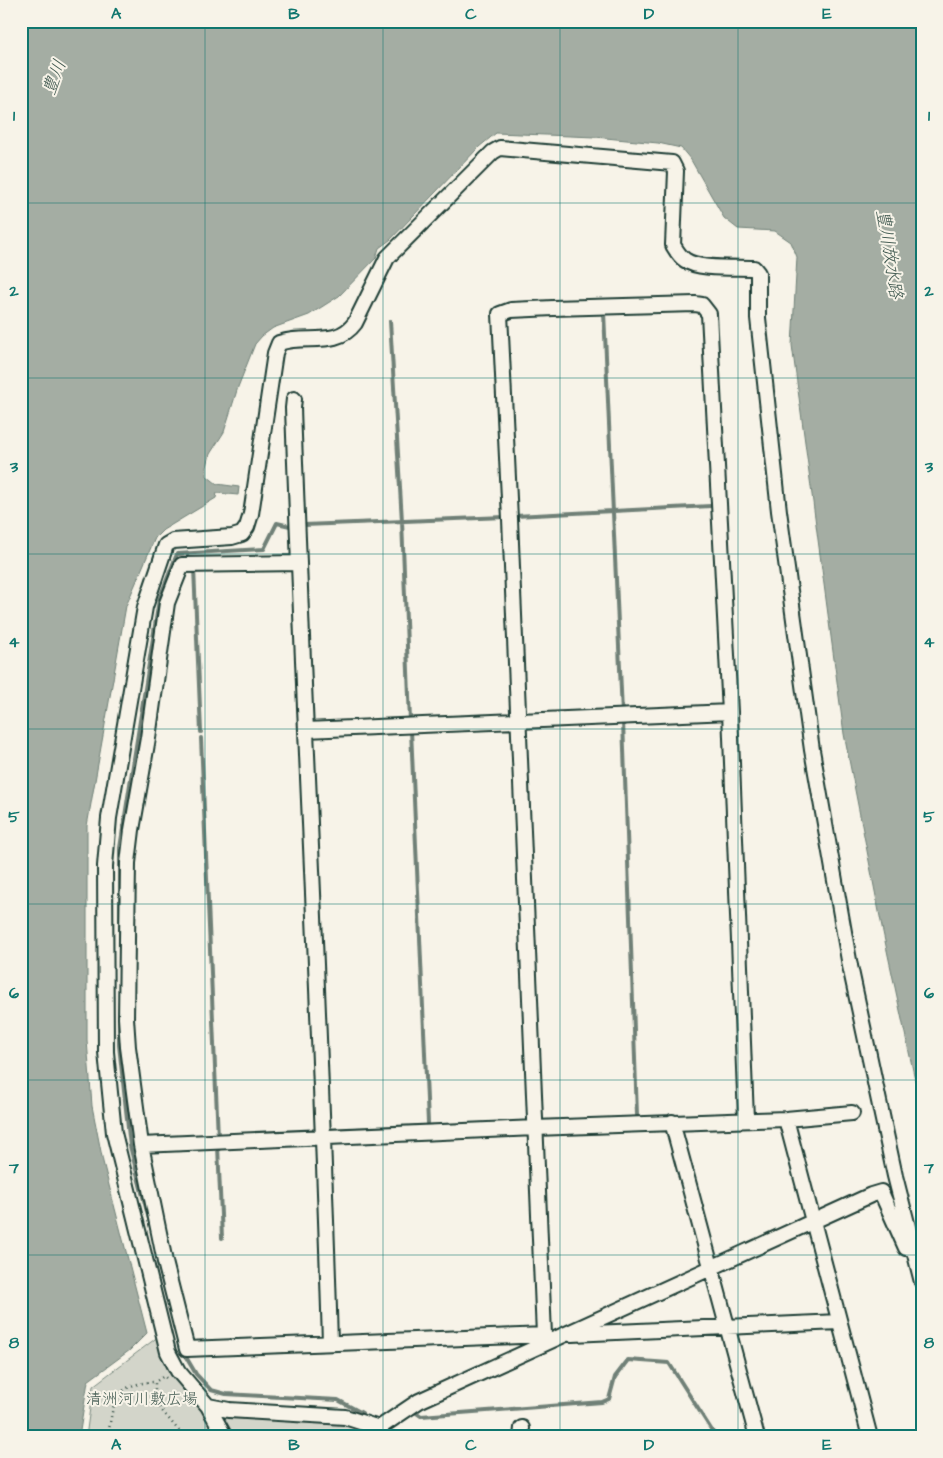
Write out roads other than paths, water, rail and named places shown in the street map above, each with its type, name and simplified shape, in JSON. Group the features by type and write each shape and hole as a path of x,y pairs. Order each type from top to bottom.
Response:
{"street":[{"path":"225,1437 208,1406 178,1371 168,1352 114,1134 110,1098 106,1052 105,866 108,828 145,607 166,544 173,541 232,537 242,534 247,527 251,514 275,353 280,343 288,340 332,338 343,335 350,330 388,258 493,152 500,148 672,163 676,170 673,244 679,255 686,262 698,266 754,268 758,273 758,318 778,501 812,750 850,966 895,1176 922,1282"},
{"path":"544,1339 500,314 511,310 695,304 702,305 709,314 730,712 746,1119"},
{"path":"294,399 298,563 324,1138 330,1343"},
{"path":"298,563 182,565 167,603 148,738 132,830 128,863 126,1018 128,1047 141,1145 187,1349 330,1343 544,1339"},
{"path":"306,730 730,712"},
{"path":"141,1145 746,1119 786,1119 852,1113"},
{"path":"786,1119 870,1437"},
{"path":"672,1122 757,1437"},
{"path":"208,1406 229,1410 345,1417 378,1432 419,1401 544,1339 564,1334 812,1221 881,1192 903,1243 916,1263"},
{"path":"564,1334 839,1322"}],"water":[{"path":"21,21 922,21 922,1112 883,932 844,734 792,345 797,257 791,242 775,231 738,229 724,218 691,160 681,148 658,143 595,137 496,133 479,147 390,240 379,248 376,258 339,296 309,315 273,328 255,344 238,387 224,432 210,454 207,467 207,476 217,484 239,487 238,495 217,493 216,498 163,530 155,538 126,606 87,826 87,1040 92,1106 103,1162 147,1333 130,1350 88,1381 79,1437 21,1437"}],"waterway":[{"path":"604,312 622,713"},
{"path":"390,321 402,521 410,721"},
{"path":"515,516 711,506"},
{"path":"304,525 505,517"},
{"path":"120,985 120,848 159,600 177,554 264,549 277,523 290,526"},
{"path":"194,568 201,732"},
{"path":"623,721 637,1115"},
{"path":"411,730 428,1123"},
{"path":"201,738 218,1138"},
{"path":"119,1019 119,1045 130,1146 152,1231"},
{"path":"218,1146 222,1238"},
{"path":"183,1352 196,1374 211,1390 226,1394 338,1400 362,1413"},
{"path":"414,1411 421,1416 602,1402 609,1399 615,1377 628,1360 669,1363 716,1437"}],"water label":[{"name":"豊川","path":"54,77"},
{"name":"豊川放水路","path":"890,254"}],"park label":[{"name":"清洲河川敷広場","path":"142,1398"}]}
